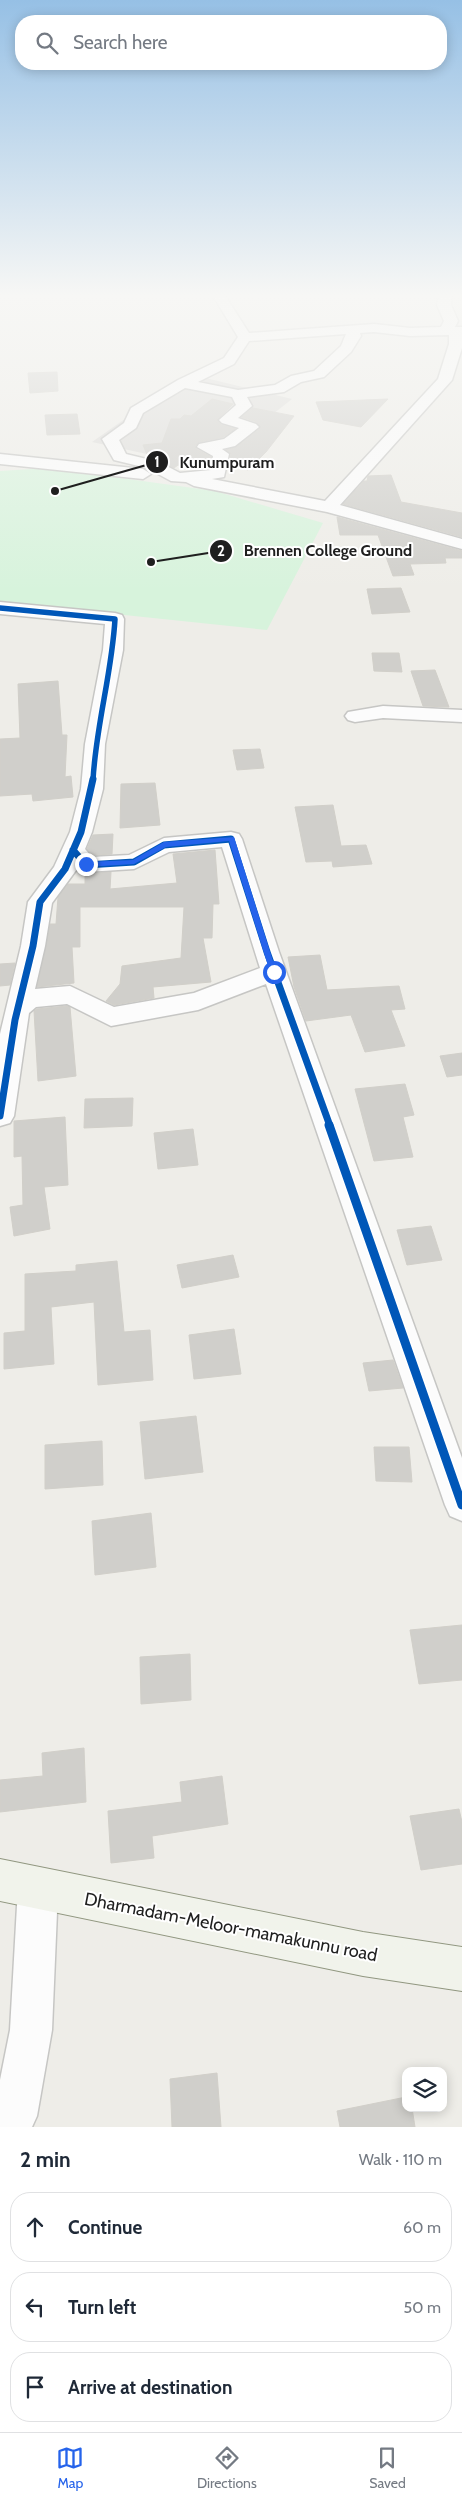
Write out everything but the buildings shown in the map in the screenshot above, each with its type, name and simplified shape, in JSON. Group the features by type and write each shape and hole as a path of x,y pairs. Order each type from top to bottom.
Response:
{"main road":[{"name":"Dharmadam-Meloor-mamakunnu road","path":"19,1884 363,1954 462,1969"}],"street":[{"path":"166,393 136,411 131,425 110,439 120,457 153,465 177,478 218,474 222,454 205,447 215,443 229,443 251,427 227,420 244,406 238,394"},
{"path":"234,393 246,393"},
{"path":"328,506 433,393"},
{"path":"0,459 177,478 328,506 462,544"},
{"path":"0,608 115,619 113,650 95,744 92,789 81,832 65,869 40,902 33,946 18,1009 0,1116"},
{"path":"355,716 383,712 462,716"},
{"path":"73,850 86,864 134,862 164,844 231,838 274,972 462,1505"},
{"path":"18,1009 29,999 70,995 111,1017 198,1000 274,972"},
{"path":"6,2127 15,2116 32,2030 19,1884"}],"shaded area":[{"path":"162,393 268,393 292,399 206,467 92,442"}],"green space":[{"path":"48,468 215,491 323,523 267,630 0,602 0,471"}],"cycle path":[{"path":"0,608 115,619 113,650 95,744 92,789 81,832 65,869 40,902 33,946 15,1020 0,1116"},
{"path":"73,850 86,865 134,862 164,845 231,839 267,952 312,1075 462,1505"}],"place":[{"name":"Kunumpuram","path":"55,491"},
{"name":"Brennen College Ground","path":"151,562"}],"route":[{"path":"86,864 134,862 164,844 231,838 274,972"}]}
